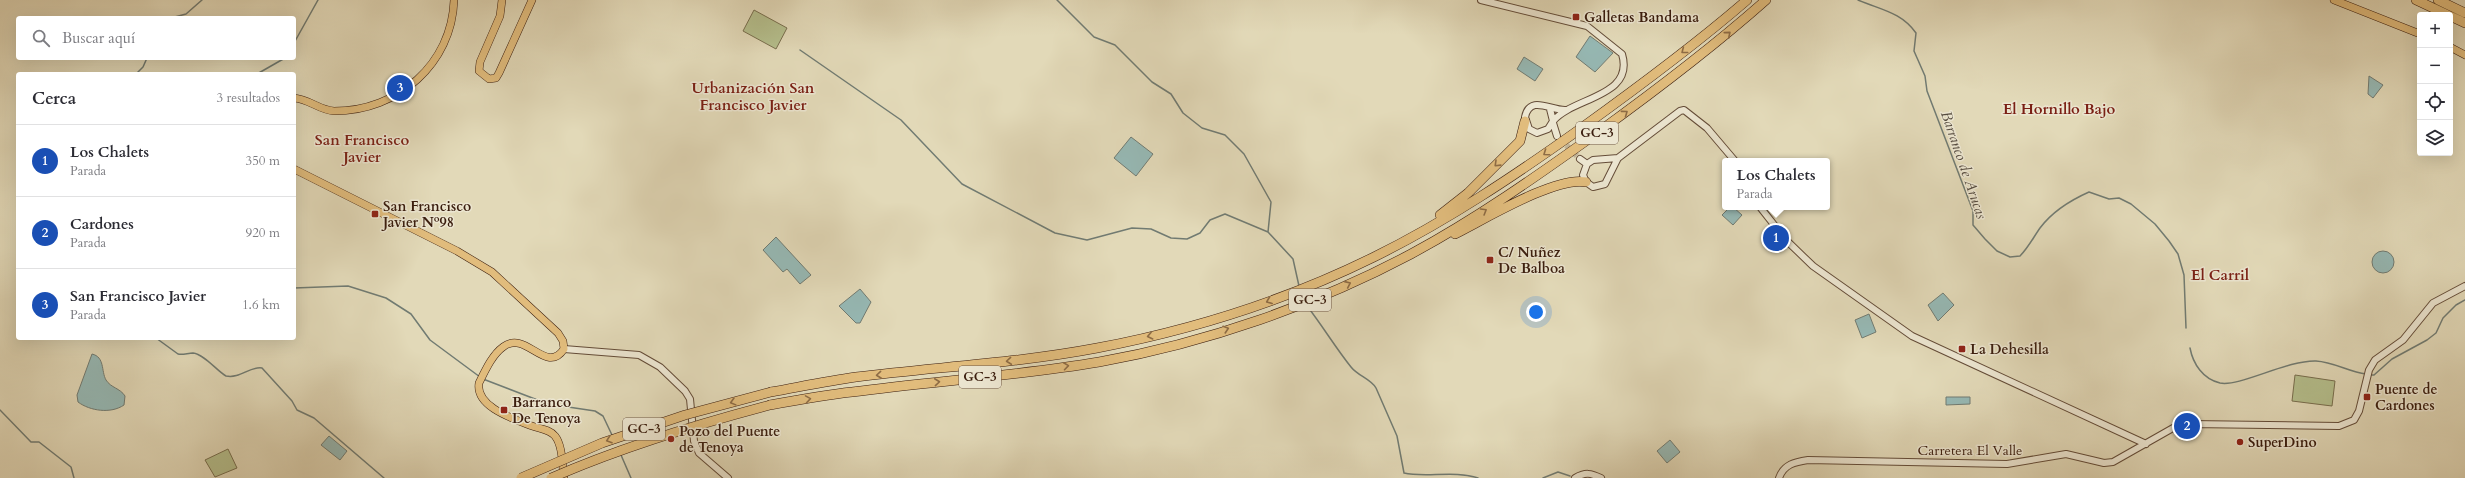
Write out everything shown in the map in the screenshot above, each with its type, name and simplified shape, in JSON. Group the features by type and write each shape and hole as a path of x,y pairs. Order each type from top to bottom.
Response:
{"highway":[{"name":"GC-3","path":"521,478 602,443 685,415 771,392 855,378 1014,360 1096,348 1188,328 1269,301 1392,247 1497,186 1597,117 1718,26 1747,0"},
{"name":"GC-3","path":"550,478 604,454 680,429 770,405 852,392 1099,362 1189,341 1266,317 1319,296 1427,247 1494,205 1565,156 1668,81 1766,0"},
{"path":"2416,0 2442,12"},
{"path":"2438,0 2465,12"},
{"path":"2453,17 2465,23"},
{"path":"1417,232 1452,206 1520,141 1524,130 1525,121"},
{"path":"1427,247 1522,200 1556,186 1575,180 1586,182"}],"main road":[{"path":"296,98 305,100 320,108 334,111 351,109 394,97 409,87 436,61 444,47 451,26 454,0"},
{"path":"502,0 500,16 480,62 479,70 489,79 496,78 499,73 532,0"},
{"path":"2334,0 2417,33"},
{"path":"2452,48 2465,54"},
{"path":"296,171 457,251 492,272 558,333 563,341 564,349 560,356 552,359 542,357 526,344 511,342 502,347 490,363 479,383 480,395 488,404 518,420 546,430 554,435 562,458 564,478"}],"street":[{"path":"1481,0 1587,26 1622,54 1625,72 1618,82 1596,97 1568,110 1553,122 1545,131"},
{"path":"1550,109 1557,136 1545,131 1532,131 1525,121 1527,110 1534,105 1542,104 1550,109 1568,110"},
{"path":"1618,158 1601,161 1593,160 1587,164 1582,175 1586,182 1593,187 1601,186 1608,181 1610,172 1618,158 1680,111 1688,113 1707,128 1732,158"},
{"path":"1580,159 1587,164"},
{"path":"1601,161 1607,165 1610,172"},
{"path":"1762,210 1786,240 1813,266 1912,336 2132,439 2146,444"},
{"name":"Carretera El Valle","path":"1780,478 1781,472 1789,464 1808,460 2007,464 2066,454 2104,463 2112,462 2173,428 2190,424 2339,426 2354,420 2360,411 2366,380 2369,370 2375,360 2403,340 2434,303 2465,286"},
{"path":"564,349 639,355 660,367 685,391 690,399 694,441 699,453 728,478"},
{"path":"2132,439 2135,450"},
{"path":"1575,478 1582,474 1591,473 1601,478"}],"green space":[{"path":"754,10 787,28 776,49 743,31"},
{"path":"2295,375 2335,381 2332,406 2292,401"},
{"path":"228,449 237,468 215,477 205,460"}],"water":[{"path":"1590,36 1613,53 1595,72 1576,57"},
{"path":"1524,57 1543,69 1535,81 1517,69"},
{"path":"2369,76 2383,85 2373,98 2368,94"},
{"path":"1131,137 1153,154 1136,176 1114,158"},
{"path":"1727,210 1736,210 1742,215 1733,225 1722,215"},
{"path":"776,237 811,275 800,284 787,269 783,272 763,250"},
{"path":"2383,251 2387,252 2393,258 2393,266 2387,272 2383,273 2379,272 2373,266 2372,262 2373,258 2379,252"},
{"path":"860,289 871,302 860,323 856,323 839,306"},
{"path":"1943,293 1954,305 1938,321 1928,305"},
{"path":"1869,314 1876,332 1862,338 1855,320"},
{"path":"92,354 101,361 104,376 108,383 121,391 125,396 124,405 119,408 113,410 94,409 88,408 78,402 77,395"},
{"path":"1946,397 1970,397 1970,404 1946,405"},
{"path":"329,436 347,451 340,460 321,445"},
{"path":"1670,440 1680,452 1667,463 1657,451"}],"waterway":[{"path":"178,16 186,14 202,0"},
{"name":"Barranco De Tenoya","path":"296,39 318,0"},
{"path":"1057,0 1094,37 1115,45 1152,82 1171,94 1183,113 1202,128 1225,135 1244,154 1271,202 1268,232"},
{"name":"Barranco de Arucas","path":"1858,0 1890,12 1904,20 1916,33 1914,51 1925,76 1927,91 1973,211 1973,225 1985,239 1997,251 2010,257 2020,256 2026,250 2045,222 2062,207 2075,199 2089,192 2109,199 2119,198 2131,204 2155,224 2178,254 2184,275 2186,328"},
{"path":"800,50 901,120 962,184 1055,233 1087,240 1132,228 1151,229 1171,238 1187,239 1200,233 1210,220 1225,214 1268,232 1293,259 1299,286"},
{"path":"138,72 143,67 146,60"},
{"name":"Barranco De Tenoya","path":"260,72 282,60"},
{"name":"Barranco De Tenoya","path":"296,288 348,286 386,298 411,314 430,340 480,377"},
{"name":"Barranco de Arucas","path":"2370,375 2374,375 2392,359 2427,340 2436,333 2443,318 2456,305 2465,300"},
{"path":"1307,306 1351,367 1371,382 1376,388 1397,436 1404,473 1421,475 1450,474 1478,478"},
{"path":"159,340 178,354 193,353 202,356 226,376 236,376 253,369 262,368 292,401 297,410 314,418 384,478"},
{"name":"Barranco de Arucas","path":"2190,348 2191,354 2200,370 2209,378 2220,383 2239,381 2292,365 2316,361 2329,363 2366,374"},
{"name":"Barranco De Tenoya","path":"483,379 548,404 595,411 603,416 612,435"},
{"path":"0,410 31,442 39,442 71,467 74,478"},
{"name":"Barranco De Tenoya","path":"621,455 631,478"},
{"path":"1543,478 1558,472 1570,476"}],"tunnel":[{"path":"1560,139 1580,159"}],"place":[{"name":"Galletas Bandama","path":"1576,17"},
{"name":"San Francisco Javier","path":"400,88"},
{"name":"San Francisco Javier Nº98","path":"375,214"},
{"name":"Los Chalets","path":"1776,238"},
{"name":"C/ Nuñez De Balboa","path":"1490,260"},
{"name":"La Dehesilla","path":"1962,349"},
{"name":"Puente de Cardones","path":"2367,397"},
{"name":"Barranco De Tenoya","path":"504,410"},
{"name":"Cardones","path":"2187,426"},
{"name":"Pozo del Puente de Tenoya","path":"671,439"},
{"name":"SuperDino","path":"2240,442"}],"district":[{"name":"Urbanización San Francisco Javier","path":"753,96"},
{"name":"El Hornillo Bajo","path":"2059,109"},
{"name":"San Francisco Javier","path":"362,148"},
{"name":"El Carril","path":"2220,275"}]}
